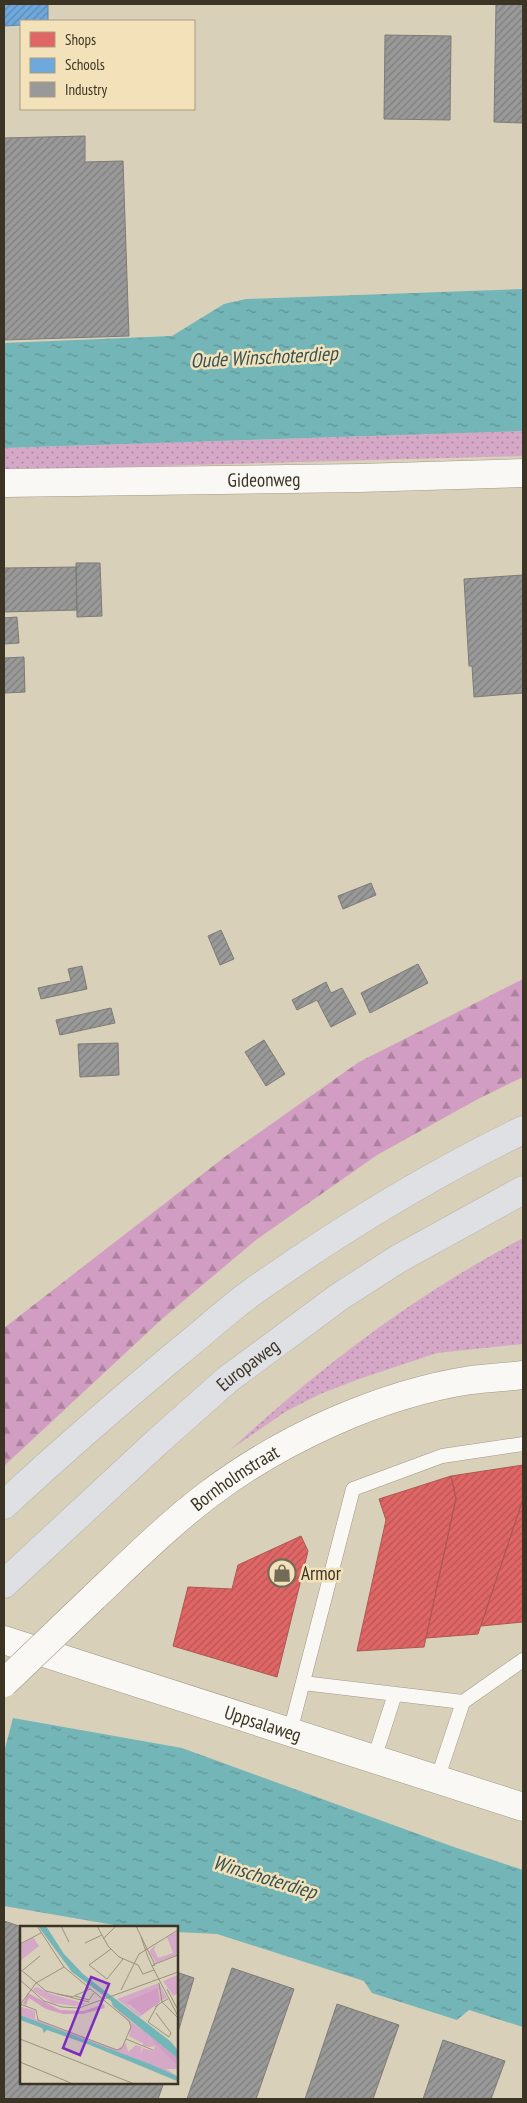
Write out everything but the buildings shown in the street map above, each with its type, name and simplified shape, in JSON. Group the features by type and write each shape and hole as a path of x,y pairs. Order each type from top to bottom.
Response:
{"highway":[{"path":"4,1505 52,1460 132,1391 249,1294 343,1232 426,1182 523,1130"},
{"name":"Europaweg","path":"9,1579 228,1379 339,1297 398,1259 523,1190"}],"street":[{"name":"Gideonweg","path":"4,483 358,478 523,473"},
{"name":"Bornholmstraat","path":"4,1683 174,1523 247,1468 286,1445 355,1414 421,1391 470,1380 523,1375"},
{"name":"Uppsalaweg","path":"4,1640 523,1807"}],"lane":[{"path":"290,1732 353,1488 442,1456 523,1444"},
{"path":"437,1780 463,1702 523,1660"},
{"path":"303,1683 463,1702"},
{"path":"374,1759 395,1694"}],"shaded area":[{"path":"523,431 523,456 4,470 4,448"},
{"path":"523,1238 523,1344 437,1353 359,1379 320,1394 285,1412 230,1450 298,1390 370,1334 445,1283"}],"green space":[{"path":"523,979 523,1077 478,1099 377,1155 256,1240 162,1319 4,1466 4,1328 226,1156 359,1062"}],"water":[{"name":"Oude Winschoterdiep","path":"523,289 523,431 4,448 4,343 172,336 224,304 246,299"},
{"name":"Winschoterdiep","path":"13,1718 182,1748 451,1846 523,1870 523,2027 469,2010 457,2020 372,1993 364,1981 217,1934 178,1932 178,1926 120,1926 4,1906 4,1752"}],"place":[{"name":"Armor","path":"282,1573"}]}
